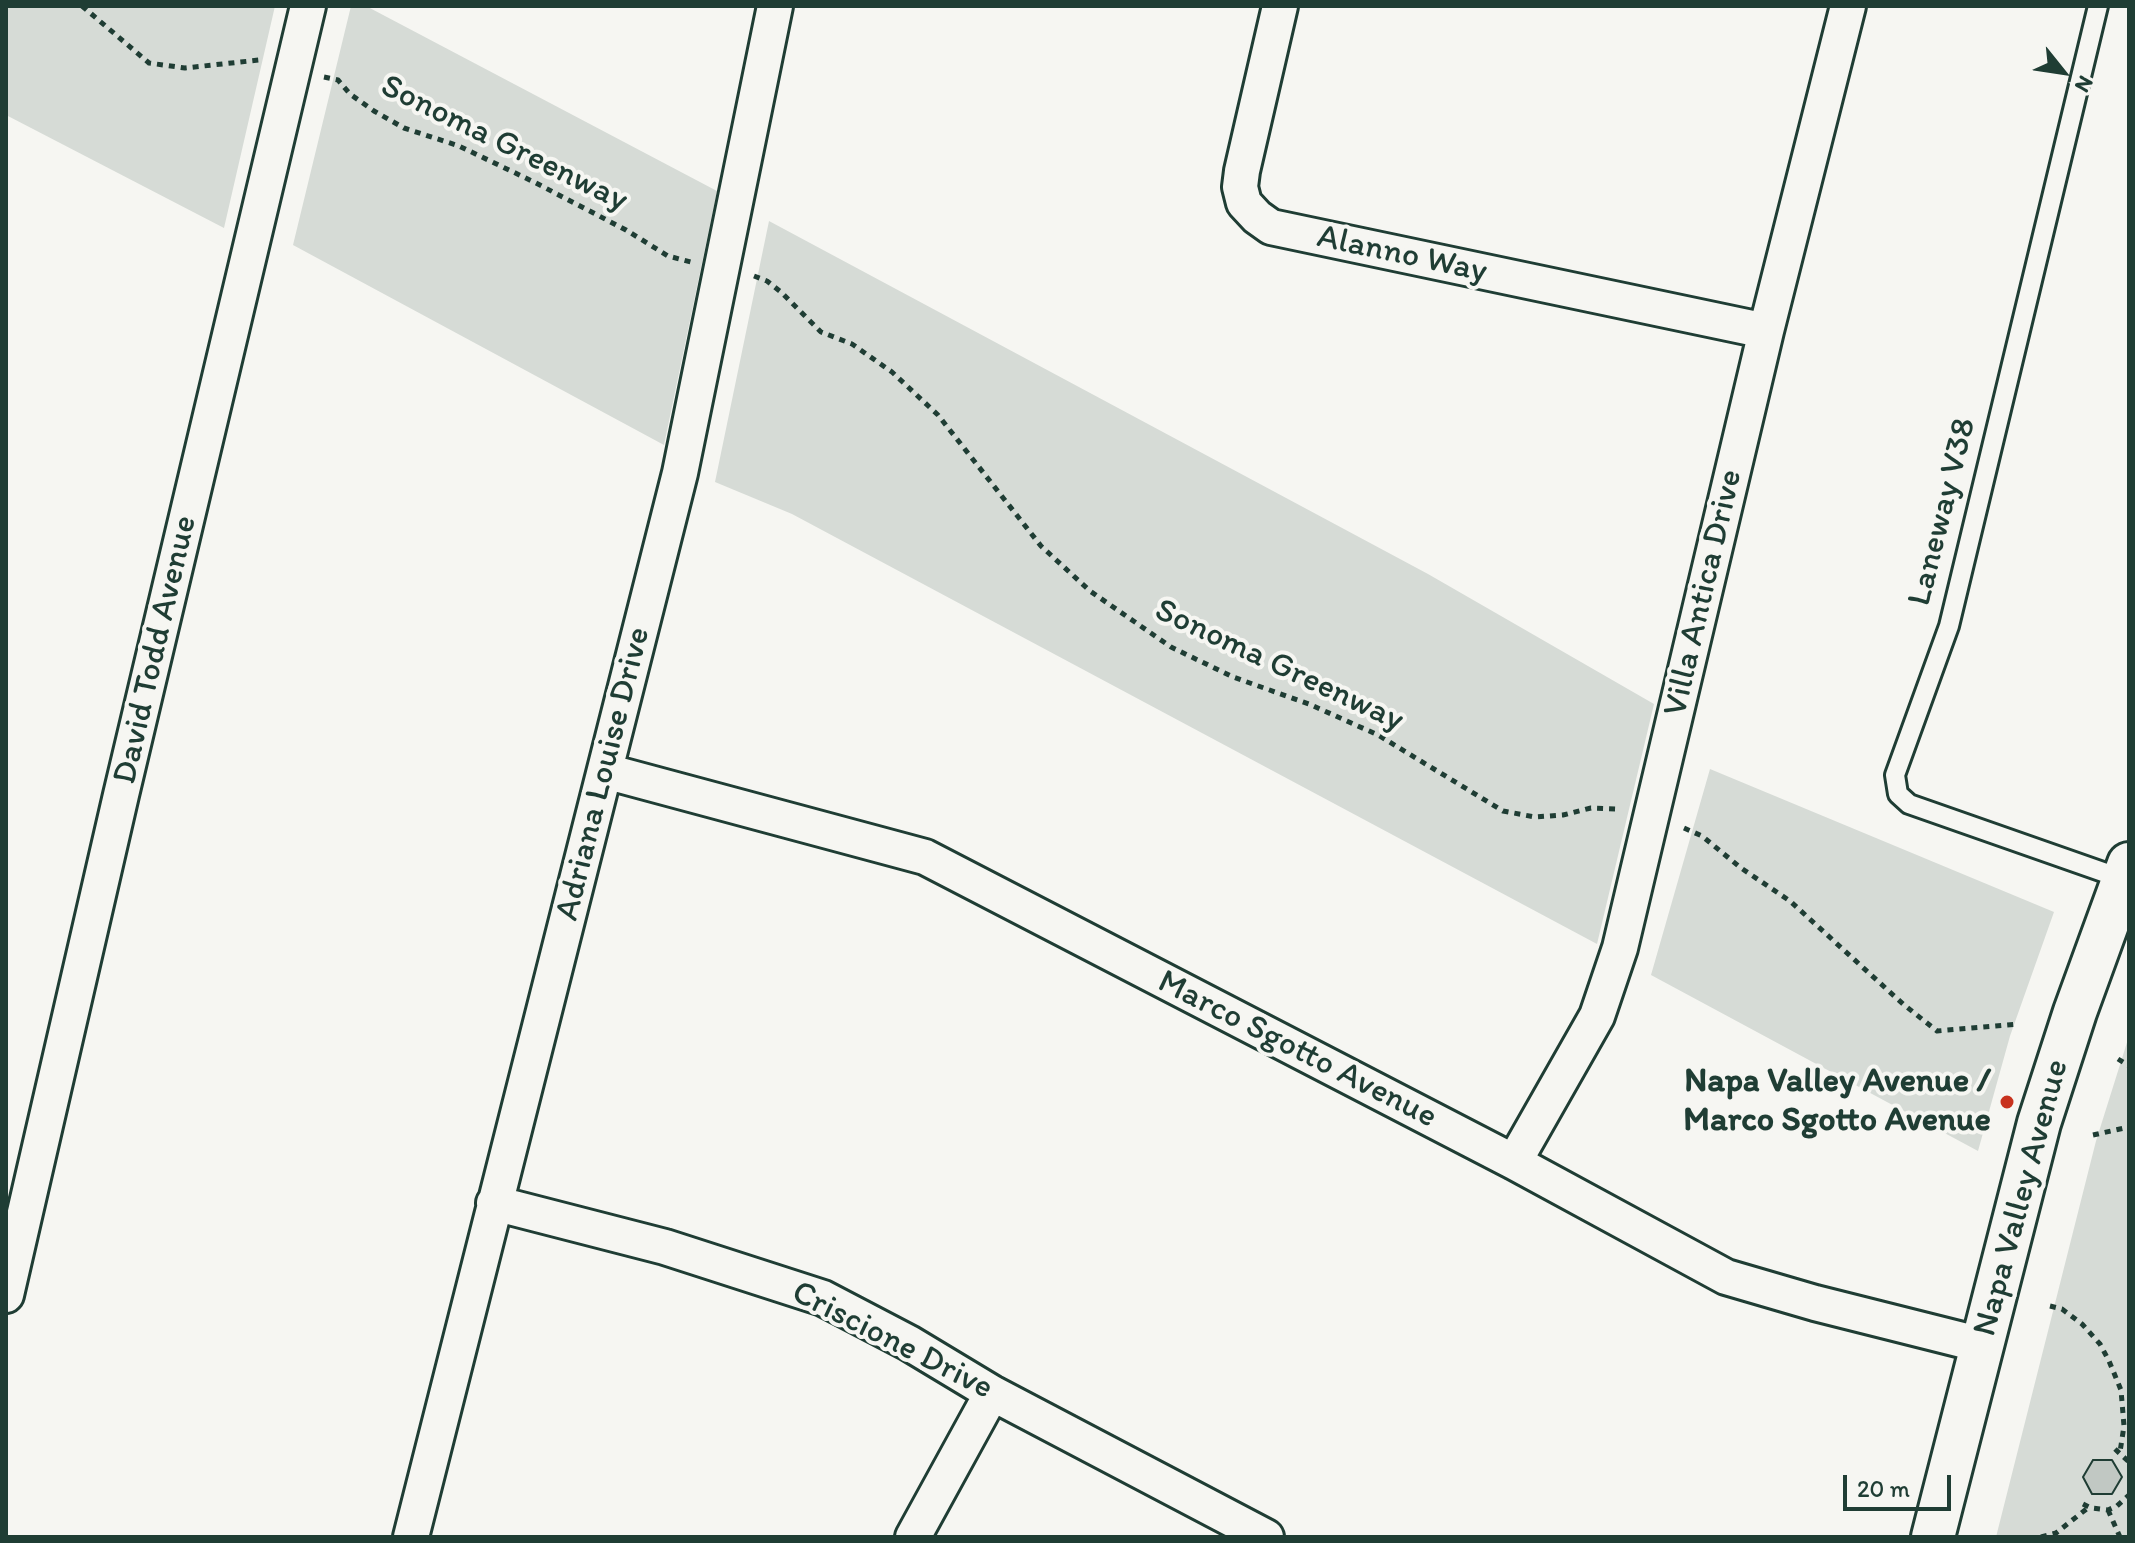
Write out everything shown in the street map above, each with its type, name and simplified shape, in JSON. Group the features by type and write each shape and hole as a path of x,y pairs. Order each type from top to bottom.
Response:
{"street":[{"name":"David Todd Avenue","path":"6,1295 308,6"},
{"name":"Adriana Louise Drive","path":"411,1537 680,473 775,6"},
{"name":"Alanno Way","path":"1280,6 1240,187 1244,203 1264,222 1288,231 1766,331"},
{"name":"Villa Antica Drive","path":"1514,1162 1597,1016 1610,984 1766,331 1848,6"},
{"name":"Marco Sgotto Avenue","path":"605,771 925,857 1514,1162 1726,1277 1982,1345"},
{"name":"Napa Valley Avenue","path":"1933,1537 2039,1123 2126,872"},
{"name":"Criscione Drive","path":"494,1203 665,1247 823,1298 909,1343 992,1393 1266,1537"},
{"path":"913,1537 992,1393"}],"lane":[{"name":"Laneway V38","path":"2098,6 1949,626 1895,775 1898,794 1909,804 2126,872"}],"path":[{"path":"82,6 149,63 185,68 253,59 269,62 290,81"},
{"name":"Sonoma Greenway","path":"290,81 316,75 338,80 350,94 404,128 472,152 613,223 668,256 697,263"},
{"name":"Sonoma Greenway","path":"745,273 767,281 821,332 852,344 892,372 938,415 1041,546 1090,591 1133,624 1171,647 1233,677 1309,704 1378,735 1503,811 1535,817 1563,815 1591,808 1614,808 1627,812"},
{"path":"1676,825 1702,836 1741,868 1790,901 1937,1031 2019,1024"},
{"path":"2118,1059 2129,1066"},
{"path":"2093,1135 2129,1127"},
{"path":"2050,1306 2062,1309 2082,1324 2100,1344 2109,1361 2121,1390 2124,1426 2118,1450 2129,1462"},
{"path":"2041,1537 2056,1533 2086,1506 2108,1510 2129,1495"},
{"path":"2108,1510 2120,1537"}],"shaded area":[{"path":"6,6 275,6 224,228 6,115"},
{"path":"351,6 366,6 717,191 664,445 293,245"},
{"path":"769,221 1428,574 1654,704 1597,944 792,514 715,482"},
{"path":"1710,769 2054,912 2010,1036 1978,1151 1651,975"},
{"path":"2129,1036 2129,1537 1996,1537 2096,1141"}],"building":[{"path":"2093,1460 2112,1460 2122,1477 2112,1494 2092,1494 2083,1477"}],"place":[{"name":"Napa Valley Avenue / Marco Sgotto Avenue","path":"2007,1102"}]}
